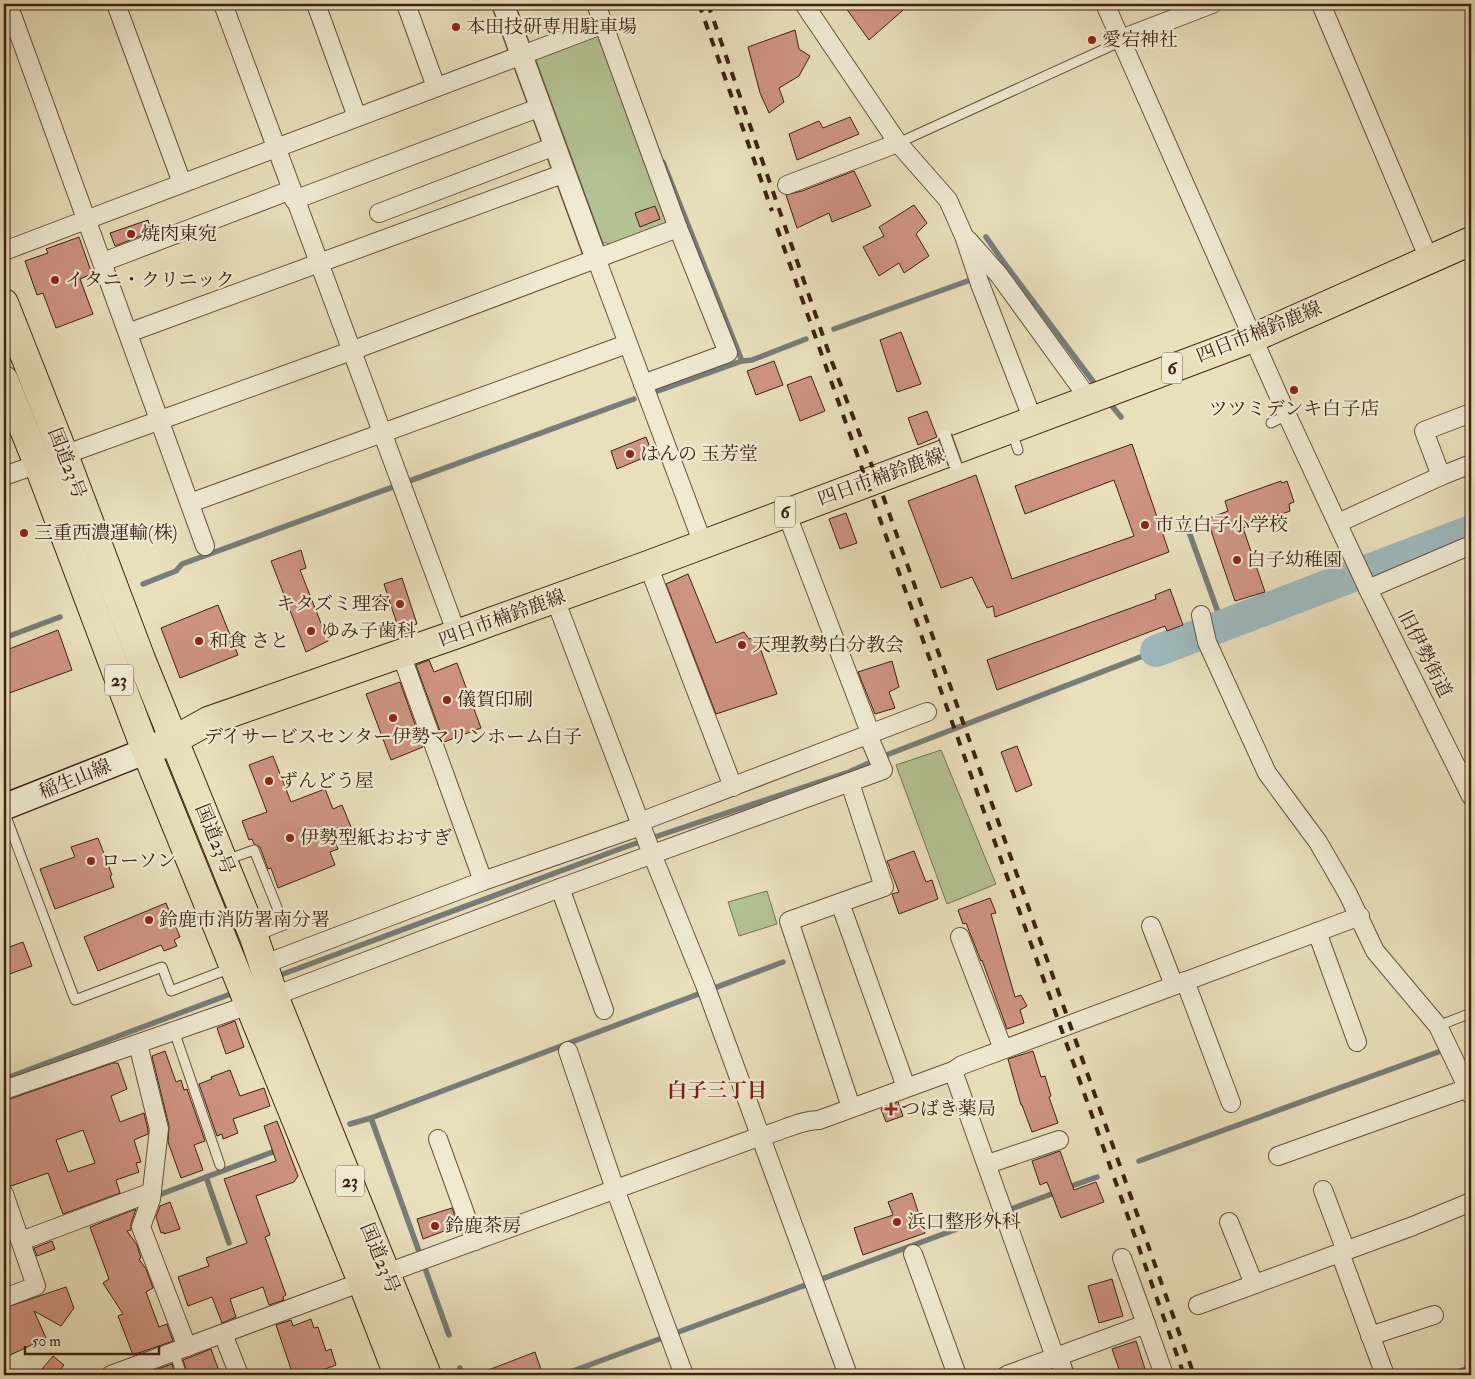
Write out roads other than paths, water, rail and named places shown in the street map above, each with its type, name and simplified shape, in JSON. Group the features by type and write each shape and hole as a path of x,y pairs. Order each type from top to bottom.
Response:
{"main road":[{"name":"四日市楠鈴鹿線","path":"146,751 174,740 208,721 555,599 786,512 1021,433 1089,399 1253,338 1471,241"},
{"name":"国道23号","path":"4,303 64,454 141,658 254,937 374,1278 398,1375"},
{"name":"国道23号","path":"4,380 38,464 146,751 241,987 374,1278 427,1375"},
{"name":"稲生山線","path":"4,807 146,751"}],"street":[{"path":"8,4 161,420 205,546"},
{"path":"116,4 182,182"},
{"path":"223,4 457,634"},
{"path":"316,4 357,117"},
{"path":"406,4 436,87"},
{"path":"503,4 703,544"},
{"path":"596,4 678,228 728,353 645,390"},
{"path":"804,4 898,143 948,200 964,236 986,273 1089,399"},
{"name":"旧伊勢街道","path":"1105,4 1287,415 1367,587 1471,796"},
{"path":"1122,40 1212,4"},
{"path":"1321,4 1429,259"},
{"path":"4,251 182,182 276,149 604,24"},
{"path":"103,262 541,108"},
{"path":"787,185 898,143"},
{"path":"379,212 556,146"},
{"path":"128,333 565,173"},
{"path":"64,454 161,420 678,228"},
{"path":"986,273 1021,433"},
{"path":"190,503 628,344"},
{"path":"1441,476 1424,432 1471,413"},
{"path":"945,436 956,464"},
{"path":"4,476 38,464"},
{"path":"1338,523 1471,464"},
{"path":"269,983 560,888 883,770 786,512"},
{"path":"1367,587 1471,545"},
{"path":"648,564 733,788"},
{"path":"555,599 641,826 708,992 848,1375"},
{"path":"1201,615 1207,642 1267,773 1318,842 1360,916 1375,951 1438,1026 1469,1092 1278,1156"},
{"path":"401,654 483,880"},
{"path":"269,983 483,880 641,826 645,820 871,738 927,712"},
{"path":"850,783 884,887 789,922 851,1107"},
{"path":"560,888 604,1010"},
{"path":"840,903 906,1087"},
{"path":"122,1373 615,1189 762,1136 810,1120 819,1120 953,1071 962,1065 1003,1049 1360,916"},
{"path":"1151,926 1180,983 1232,1103"},
{"path":"1317,932 1357,1042"},
{"path":"960,937 1003,1049"},
{"path":"4,1090 174,1031 241,987"},
{"path":"138,1044 159,1129 152,1192 141,1227 181,1350"},
{"path":"568,1051 615,1189 684,1375"},
{"path":"953,1071 1065,1375"},
{"path":"438,1139 475,1241"},
{"path":"988,1164 1059,1140"},
{"path":"1323,1190 1370,1336 1385,1375"},
{"path":"21,1241 152,1192"},
{"path":"4,1194 36,1286 4,1298"},
{"path":"1198,1305 1343,1252 1471,1202"},
{"path":"1229,1222 1254,1284"},
{"path":"913,1254 957,1375"},
{"path":"1122,1258 1164,1375"},
{"path":"1370,1336 1434,1315"},
{"path":"1007,1375 1146,1324"},
{"path":"224,1334 239,1375"}],"lane":[{"path":"898,143 1122,40"},
{"path":"1271,424 1287,415"},
{"path":"4,810 75,1000 162,967 171,991 241,987"},
{"path":"1438,1026 1471,1013"},
{"path":"174,1031 220,1165"},
{"path":"181,1350 182,1375"}],"waterway":[{"path":"663,162 742,361"},
{"path":"986,237 1005,264"},
{"path":"995,268 1005,264 1095,384"},
{"path":"834,329 976,278"},
{"path":"655,392 742,361 752,360 806,339"},
{"path":"143,584 176,571 182,564 634,399"},
{"path":"1108,401 1121,417"},
{"path":"1184,518 1223,626"},
{"path":"1156,651 1471,531"},
{"path":"4,638 60,617"},
{"path":"275,977 625,847 849,772 889,754 1156,651"},
{"path":"449,1335 371,1118 783,962"},
{"path":"4,1079 236,992"},
{"path":"1139,1161 1441,1051"},
{"path":"350,1124 371,1118"},
{"path":"156,1196 278,1150"},
{"path":"206,1177 229,1243"},
{"path":"1066,1188 1097,1177"},
{"path":"562,1375 1057,1192"},
{"path":"1449,1375 1471,1367"},
{"path":"460,1368 462,1375"}],"railway":[{"path":"699,4 772,211"},
{"path":"708,4 832,362 877,479 1194,1375"},
{"path":"777,228 1184,1375"}],"place":[{"name":"本田技研専用駐車場","path":"456,27"},
{"name":"愛宕神社","path":"1092,40"},
{"name":"焼肉東宛","path":"131,234"},
{"name":"イタニ・クリニック","path":"55,280"},
{"name":"ツツミデンキ白子店","path":"1294,390"},
{"name":"はんの 玉芳堂","path":"630,454"},
{"name":"市立白子小学校","path":"1145,525"},
{"name":"三重西濃運輸(株)","path":"24,533"},
{"name":"白子幼稚園","path":"1237,560"},
{"name":"キタズミ理容","path":"400,604"},
{"name":"ゆみ子歯科","path":"311,631"},
{"name":"和食 さと","path":"199,641"},
{"name":"天理教勢白分教会","path":"742,645"},
{"name":"儀賀印刷","path":"447,700"},
{"name":"デイサービスセンター伊勢マリンホーム白子","path":"393,718"},
{"name":"ずんどう屋","path":"269,781"},
{"name":"伊勢型紙おおすぎ","path":"290,838"},
{"name":"ローソン","path":"91,861"},
{"name":"鈴鹿市消防署南分署","path":"149,920"},
{"name":"つばき薬局","path":"891,1109"},
{"name":"浜口整形外科","path":"897,1222"},
{"name":"鈴鹿茶房","path":"435,1226"}],"district":[{"name":"白子三丁目","path":"717,1090"}]}
